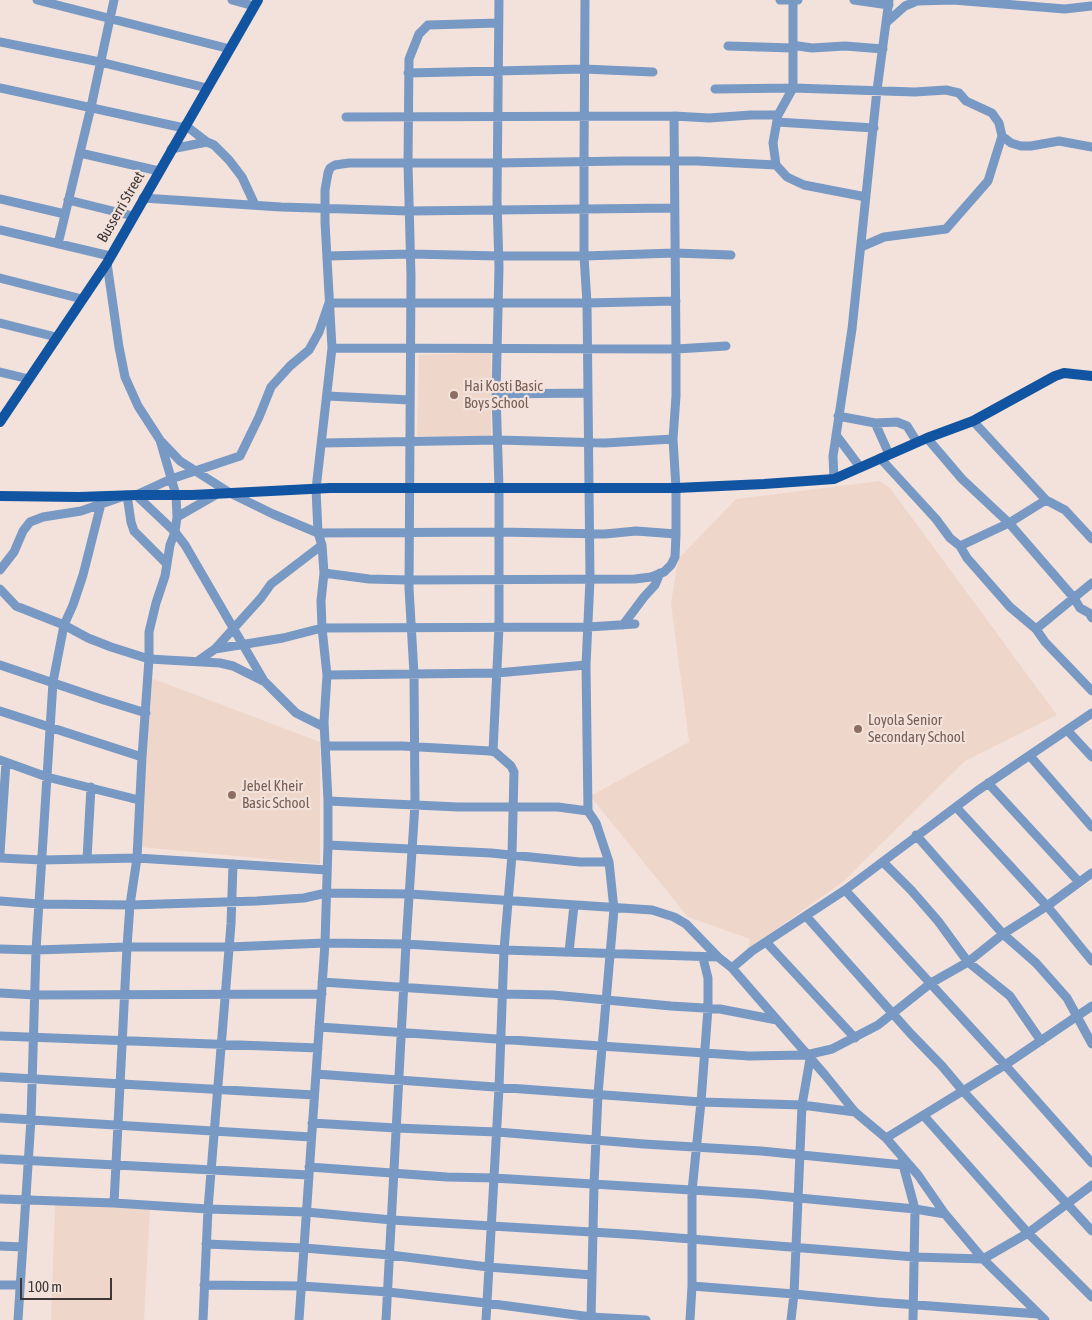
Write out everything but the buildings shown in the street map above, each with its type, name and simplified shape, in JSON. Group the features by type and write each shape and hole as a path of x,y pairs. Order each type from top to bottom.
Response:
{"main road":[{"name":"Busserri Street","path":"0,422 108,260 256,3"},
{"path":"0,496 176,495 316,489 676,488 834,479 917,442 973,421 1054,376 1064,373 1092,376"}],"street":[{"path":"37,0 230,49"},
{"path":"58,244 91,107 114,0"},
{"path":"232,0 256,3"},
{"path":"493,751 499,626 499,488 496,394 499,256 497,211 498,0"},
{"path":"585,0 584,256 588,348 587,443 590,579 586,665 588,811 596,823 609,862 614,909 598,1094 591,1318"},
{"path":"780,0 798,0"},
{"path":"793,0 793,88 777,119 773,143 776,165 787,177 804,185 866,196"},
{"path":"834,479 833,456 852,329 877,90 889,2 854,0"},
{"path":"887,22 904,6 917,1 953,0 1065,9 1091,6"},
{"path":"386,1320 415,804 416,746 409,580 411,254 408,164 409,59 419,34 428,25 498,23"},
{"path":"0,42 100,62 207,88"},
{"path":"728,46 792,48 798,46 819,48 845,46 884,49"},
{"path":"408,74 584,69 653,72"},
{"path":"0,88 184,126 214,145 229,160 242,178 255,205"},
{"path":"715,89 793,88 915,92 946,90 959,92 966,101 992,113 999,123 1002,136 988,181 946,229 884,237 861,246"},
{"path":"346,117 674,116 709,118 751,114 777,119 874,128"},
{"path":"324,573 369,579 409,580 635,579 651,577 664,572 671,565 675,558 676,534 676,488 672,439 676,396 674,116"},
{"path":"1002,136 1012,143 1021,146 1059,141 1092,146"},
{"path":"171,149 207,142"},
{"path":"80,153 159,171"},
{"path":"298,1320 322,994 328,845 324,727 327,675 321,601 324,573 322,545 318,533 316,489 332,348 326,208 330,168 335,165 349,163 408,164 584,161 697,161 776,165"},
{"path":"144,198 255,205 410,211 674,208"},
{"path":"0,199 65,214"},
{"path":"68,200 133,216"},
{"path":"0,230 58,244 108,260 119,348 125,377 138,406 160,440 180,460 230,493 318,533 499,532 588,534 636,532 676,534"},
{"path":"327,256 411,254 584,256 675,253 731,255"},
{"path":"0,278 82,299"},
{"path":"329,302 676,302"},
{"path":"0,570 14,552 23,531 30,522 42,517 81,511 132,495 240,456 271,387 290,366 309,350 319,332 329,302"},
{"path":"0,323 56,337"},
{"path":"332,348 676,349 726,346"},
{"path":"0,372 28,379"},
{"path":"496,394 588,393"},
{"path":"327,396 410,400"},
{"path":"838,416 875,423 897,422 908,426 917,442"},
{"path":"973,421 1046,500 1065,510 1092,539"},
{"path":"875,423 885,456 950,538 960,546 967,558 1010,607 1036,629 1044,642 1092,691"},
{"path":"836,435 860,467"},
{"path":"927,438 962,478 1009,523 1074,598 1082,610 1089,613 1092,618"},
{"path":"322,443 498,440 587,443 672,439"},
{"path":"114,1203 130,905 137,858 149,632 165,576 177,517 176,495 160,440"},
{"path":"177,517 217,494"},
{"path":"132,495 175,532 185,545 264,681 296,713 324,727"},
{"path":"132,495 131,522 134,531 167,564"},
{"path":"960,546 1009,523 1046,500"},
{"path":"18,1320 32,1078 36,950 53,682 64,625 83,575 101,504"},
{"path":"198,661 214,649 261,598 271,584 322,545"},
{"path":"623,625 655,585 660,573"},
{"path":"1036,629 1092,583"},
{"path":"0,589 16,606 64,625 88,638 111,647 149,659 220,663 233,666 264,681"},
{"path":"214,649 283,638 322,628 412,626 588,627 635,624"},
{"path":"482,626 498,640"},
{"path":"0,665 146,713"},
{"path":"327,675 497,673 586,665"},
{"path":"0,711 142,756"},
{"path":"732,968 752,951 767,943 845,890 916,835 988,783 1092,714"},
{"path":"1067,730 1092,757"},
{"path":"326,746 416,746 493,751 511,766 514,772 512,855 504,950 504,994 486,1320"},
{"path":"1030,756 1092,827"},
{"path":"139,800 47,777 3,761 0,856 42,860 137,858 327,870"},
{"path":"988,783 1079,882"},
{"path":"87,859 91,788"},
{"path":"328,801 458,807 558,808 588,811"},
{"path":"956,807 1047,906 1092,960"},
{"path":"916,835 1003,934 1036,963 1067,998 1092,1044"},
{"path":"328,845 512,855 547,860 609,862"},
{"path":"883,862 938,921 968,962 1010,996 1041,1041"},
{"path":"203,1320 208,1209 229,947 233,864"},
{"path":"319,1027 748,1056 808,1057 832,1049 878,1025 931,984 968,962 1003,934 1047,906 1092,872"},
{"path":"845,890 1092,1163"},
{"path":"0,901 39,904 130,905 304,898 326,893 410,894 614,909 652,910 674,917 686,924 718,957 732,968 855,1112 886,1138 918,1175 945,1214 983,1259 1042,1317"},
{"path":"569,952 574,906"},
{"path":"806,916 910,1033 1092,1231"},
{"path":"0,949 229,947 325,943 406,944 504,950 718,957"},
{"path":"767,943 855,1038"},
{"path":"690,1320 692,1191 708,1008 708,978 703,958"},
{"path":"322,982 606,999 708,1008 778,1020"},
{"path":"0,993 35,995 322,994"},
{"path":"886,1138 1005,1065 1092,1006"},
{"path":"0,1036 318,1048"},
{"path":"791,1320 794,1294 802,1105 808,1057"},
{"path":"316,1074 701,1102 802,1105 855,1112"},
{"path":"0,1077 314,1095"},
{"path":"924,1116 1028,1234 1092,1297"},
{"path":"0,1118 311,1136"},
{"path":"312,1123 497,1132 799,1155 903,1165"},
{"path":"900,1156 915,1209 913,1320"},
{"path":"0,1159 211,1170 309,1171 494,1178 798,1198 915,1209 945,1214"},
{"path":"0,1199 306,1212 392,1220 593,1232 915,1257 983,1259 1028,1234 1092,1185"},
{"path":"206,1244 304,1248 390,1255 488,1267 592,1275"},
{"path":"0,1246 23,1247"},
{"path":"0,1285 20,1286"},
{"path":"204,1285 302,1286 388,1292 486,1302 591,1318 646,1320"},
{"path":"692,1286 1042,1317"}],"shaded area":[{"name":"Hai Kosti Basic Boys School","path":"491,352 491,436 417,436 419,355"},
{"name":"Loyola Senior Secondary School","path":"880,481 890,488 1057,715 965,761 844,881 748,949 750,939 688,917 590,796 689,742 671,603 678,559 736,499"},
{"name":"Jebel Kheir Basic School","path":"151,678 320,742 320,864 140,847"},
{"path":"55,1205 150,1208 144,1320 51,1320"}],"place":[{"name":"Hai Kosti Basic Boys School","path":"454,395"},
{"name":"Loyola Senior Secondary School","path":"858,729"},
{"name":"Jebel Kheir Basic School","path":"232,795"}]}
